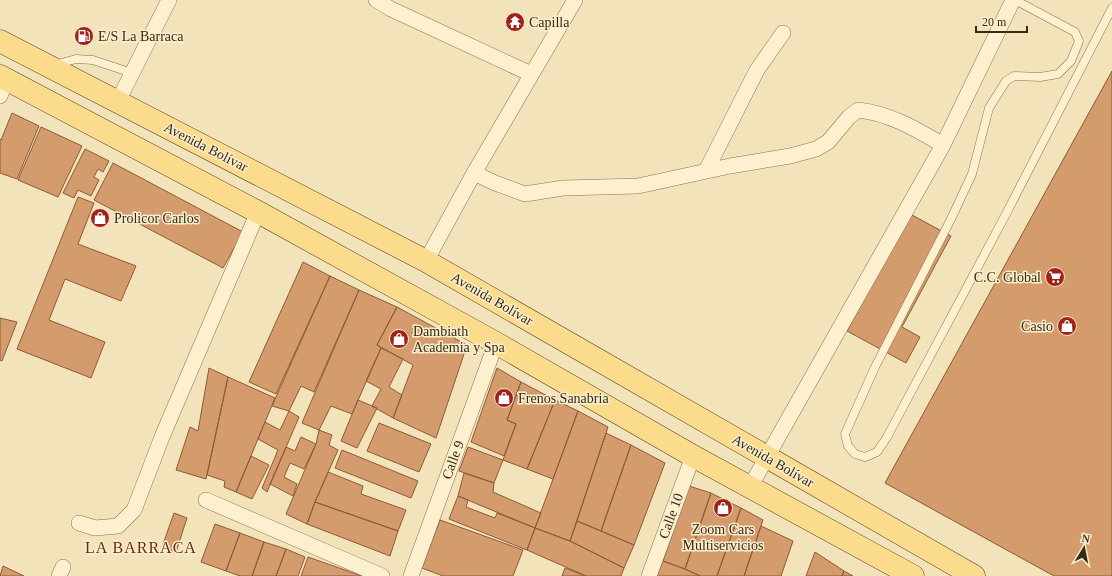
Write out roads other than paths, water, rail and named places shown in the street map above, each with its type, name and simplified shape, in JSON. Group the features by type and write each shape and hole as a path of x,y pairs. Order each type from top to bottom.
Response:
{"main road":[{"name":"Avenida Bolívar","path":"0,41 426,261 974,576"},
{"path":"2,83 258,212 496,343 693,456 902,573"}],"street":[{"path":"118,101 169,0"},
{"path":"376,0 391,9 531,74"},
{"path":"426,261 474,173 575,0"},
{"path":"750,487 943,144 1010,1"},
{"path":"706,171 757,70 782,33"},
{"path":"474,173 495,183 525,194 563,188 638,186 706,171 790,156 816,149 828,142 849,117 858,110 871,111 902,122 943,144"},
{"path":"79,523 95,528 118,526 134,510 162,437 258,212"},
{"name":"Calle 9","path":"411,576 496,343"},
{"name":"Calle 10","path":"649,576 693,456"},
{"path":"206,500 382,576"}],"lane":[{"path":"1010,1 1075,32 1080,41 1071,61 1058,74 1040,77 1014,76 1006,81 989,108 972,174 951,219 875,367 845,434 848,446 854,454 865,457 877,452 887,437 1006,214 1112,8"},
{"path":"49,66 76,59 93,60 132,73"}],"place":[{"name":"Capilla","path":"515,22"},
{"name":"E/S La Barraca","path":"84,36"},
{"name":"Prolicor Carlos","path":"100,218"},
{"name":"C.C. Global","path":"1055,277"},
{"name":"Casio","path":"1067,326"},
{"name":"Dambiath Academia y Spa","path":"399,339"},
{"name":"Frenos Sanabria","path":"504,398"},
{"name":"Zoom Cars Multiservicios","path":"723,508"}],"district":[{"name":"LA BARRACA","path":"141,547"}]}
